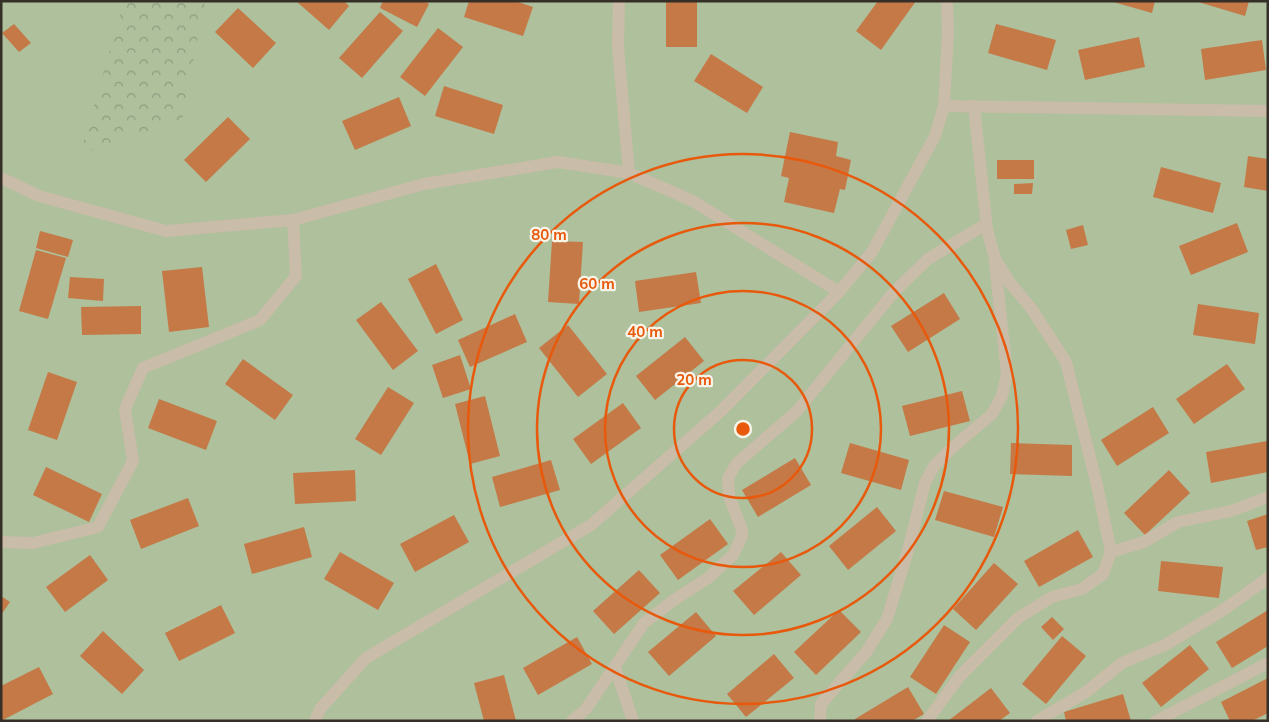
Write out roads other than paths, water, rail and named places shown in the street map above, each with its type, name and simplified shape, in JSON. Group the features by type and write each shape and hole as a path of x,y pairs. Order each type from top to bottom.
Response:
{"street":[{"path":"619,1 618,47 629,173"},
{"path":"315,721 320,709 366,658 590,525 721,411 838,292 872,252 936,136 944,106 948,32 947,1"},
{"path":"944,106 1268,111"},
{"path":"820,721 821,704 866,651 887,619 907,554 925,483 934,466 992,414 1002,396 1007,373 994,259 986,224 974,106"},
{"path":"1,178 39,196 166,231 293,220 424,184 558,162 629,173 693,201 838,292"},
{"path":"1,542 33,543 98,527 133,461 124,409 143,368 260,320 296,276 293,220"},
{"path":"572,721 586,709 644,623 708,578 733,555 742,536 742,530 729,496 728,478 737,462 797,411 894,292 928,259 986,224"},
{"path":"927,721 959,678 1018,618 1052,597 1082,589 1102,574 1111,552 1097,485 1066,362 1031,308 1010,284 994,259"},
{"path":"1111,552 1144,542 1178,522 1231,511 1268,497"},
{"path":"1037,721 1086,692 1122,663 1166,644 1223,610 1268,578"},
{"path":"1156,721 1268,662"},
{"path":"615,667 633,721"}]}
